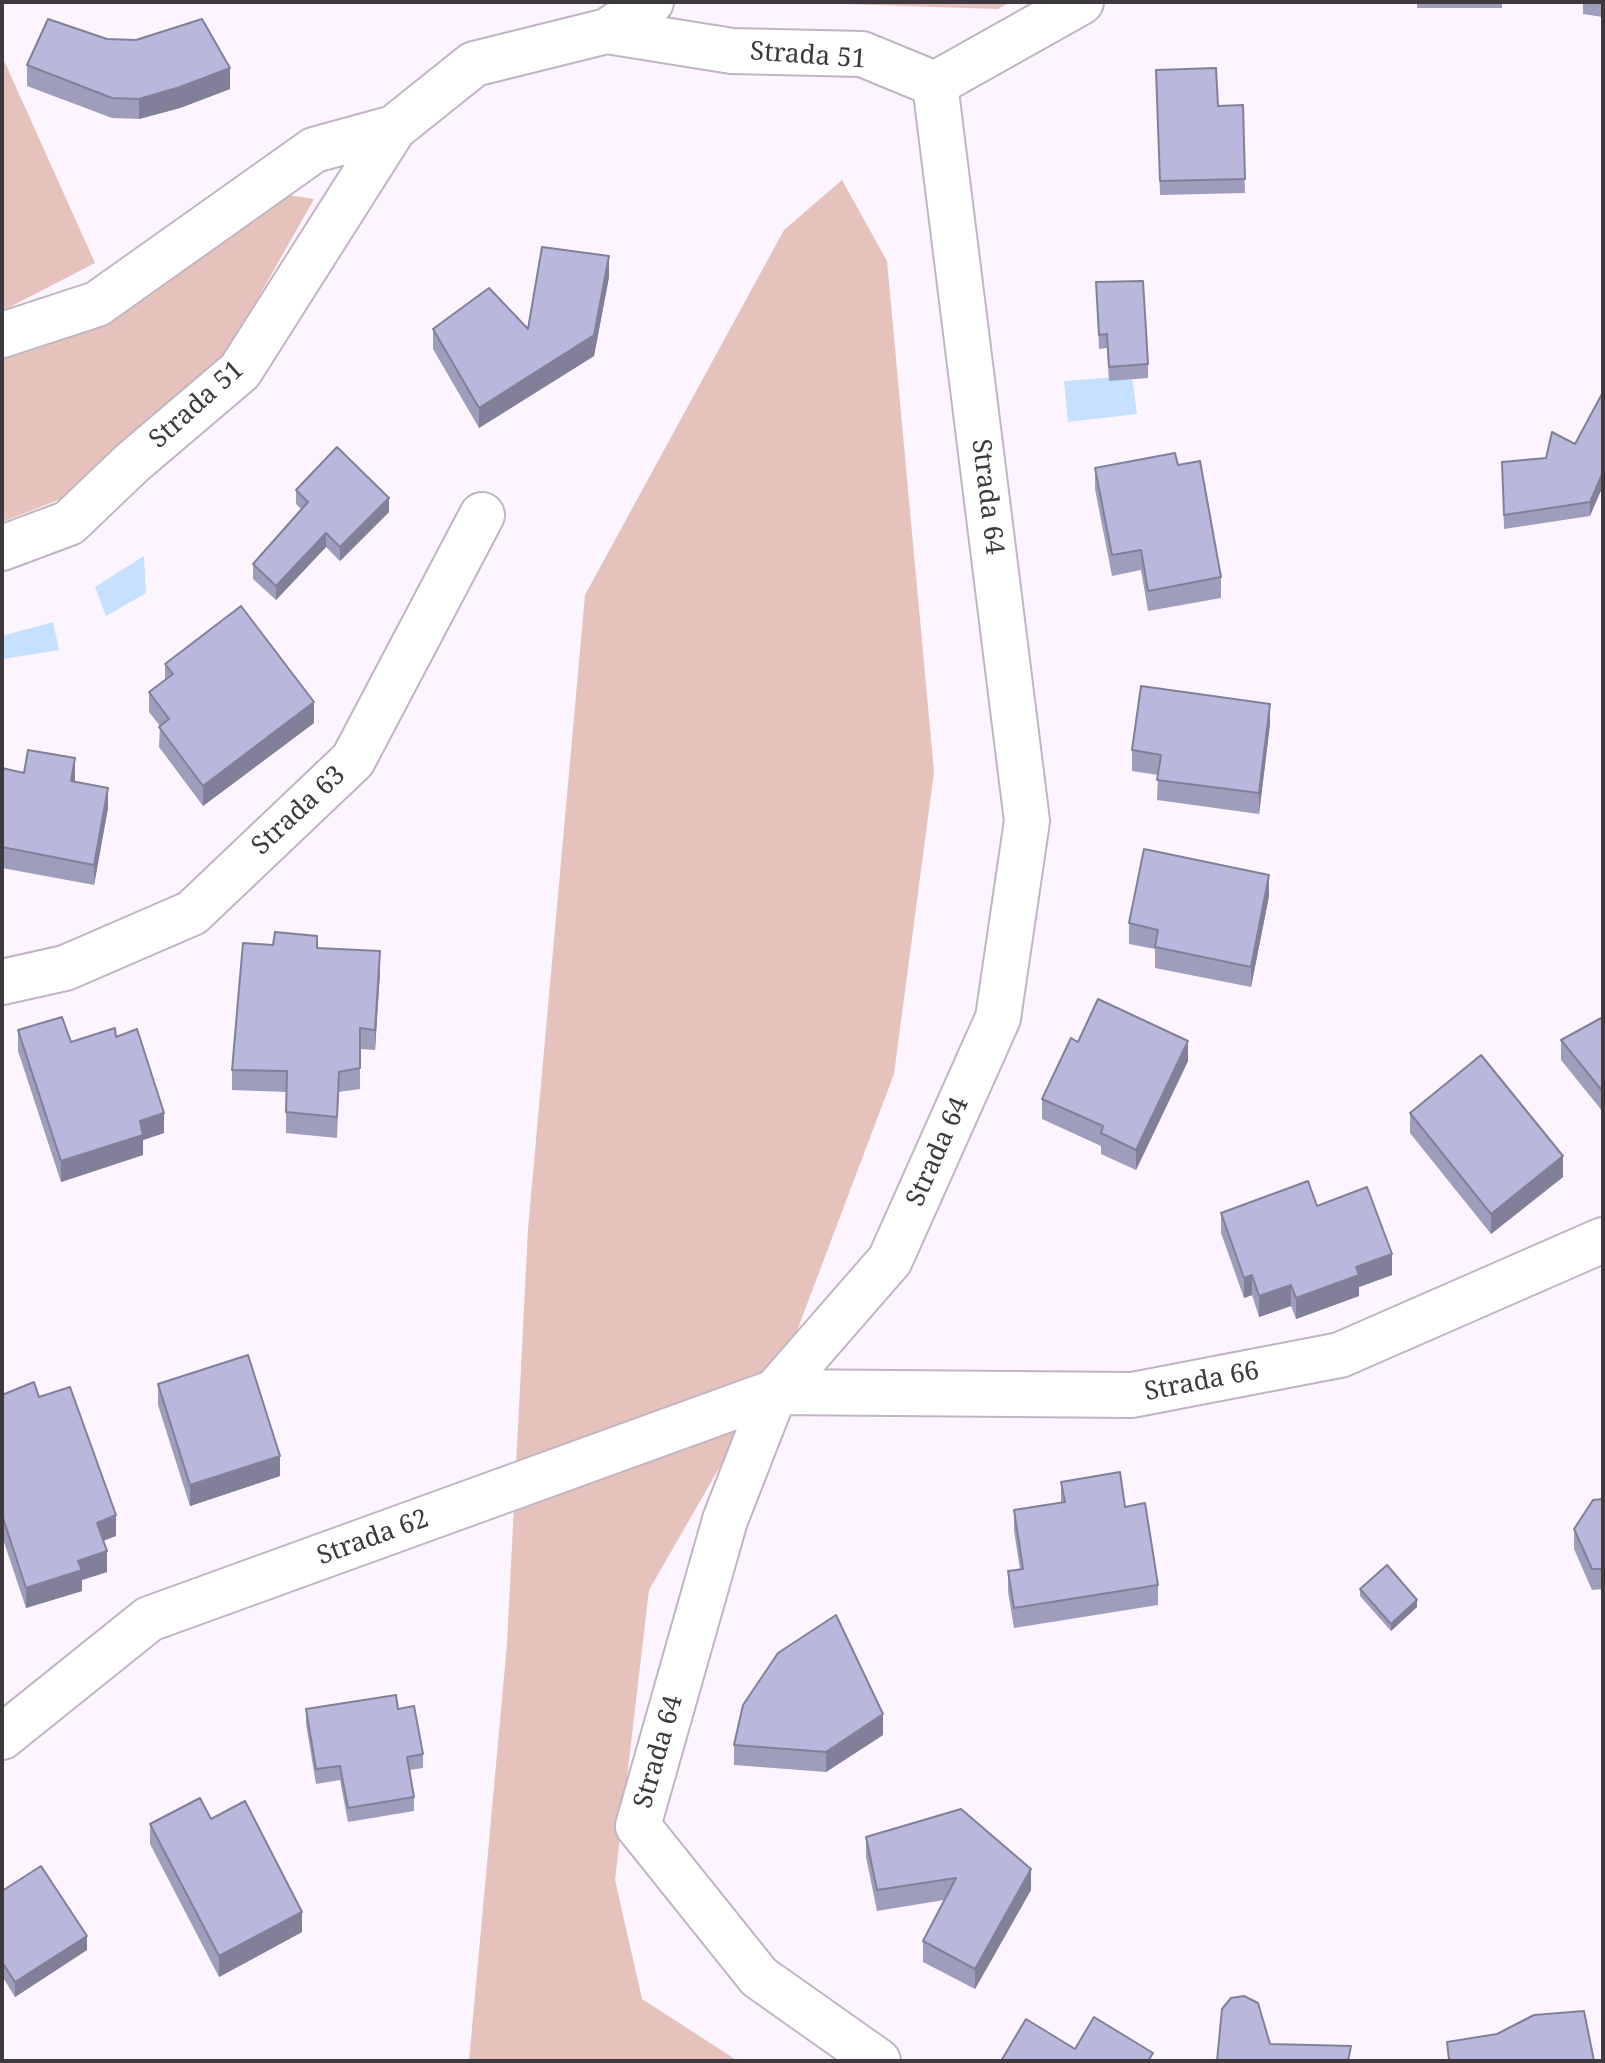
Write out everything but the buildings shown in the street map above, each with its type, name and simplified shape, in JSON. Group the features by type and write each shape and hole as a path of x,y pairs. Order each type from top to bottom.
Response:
{"street":[{"name":"Strada 51","path":"2,548 69,523 133,462 240,371 394,128 474,64 607,31 651,2"},
{"path":"935,84 1081,2"},
{"name":"Strada 51","path":"607,31 732,51 862,54 935,84"},
{"name":"Strada 64","path":"878,2061 759,1977 638,1826 725,1520 775,1392 890,1260 998,1018 1027,821 935,84"},
{"name":"Strada 51","path":"2,335 97,304 314,150 394,128"},
{"name":"Strada 63","path":"2,982 65,968 192,913 353,760 482,515"},
{"name":"Strada 66","path":"775,1392 1132,1395 1340,1355 1603,1240"},
{"name":"Strada 62","path":"2,1737 149,1619 775,1392"}],"shaded area":[{"path":"780,2 1010,2 998,9"},
{"path":"2,56 95,263 2,311"},
{"path":"842,180 887,261 934,772 894,1074 795,1336 649,1590 615,1880 642,1999 738,2061 469,2061 507,1644 528,1229 585,595 784,230"},
{"path":"288,195 314,199 219,367 71,495 2,522 2,350"}],"water":[{"path":"1132,376 1137,414 1068,422 1064,381"},
{"path":"144,556 146,593 106,616 95,587"},
{"path":"53,622 59,650 3,659 2,636"}]}
